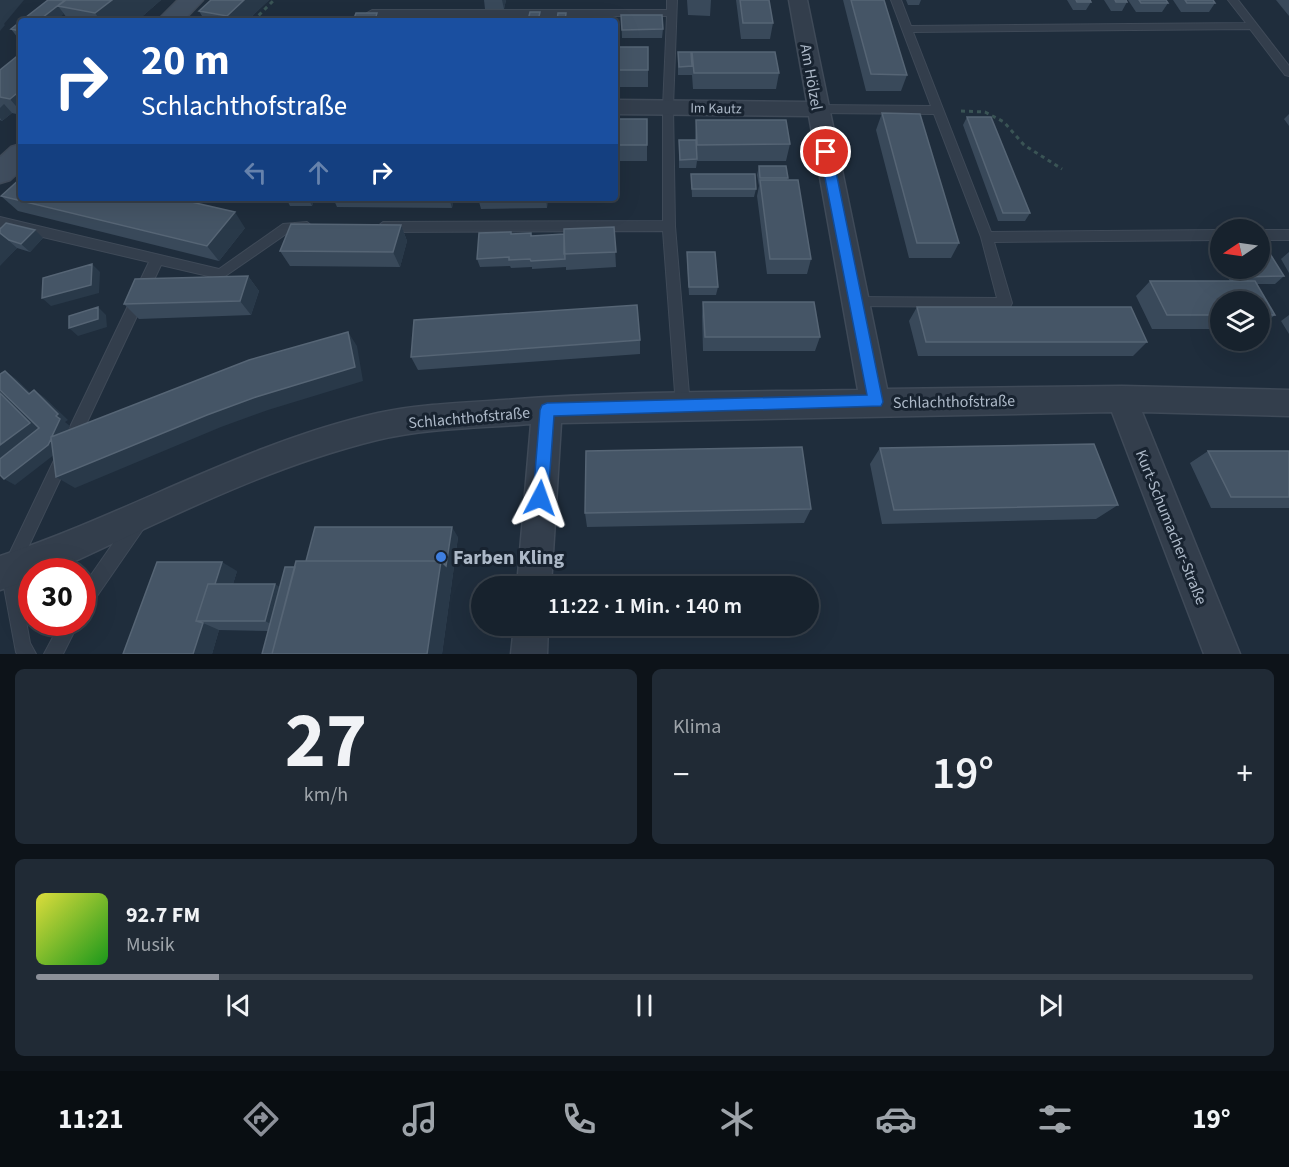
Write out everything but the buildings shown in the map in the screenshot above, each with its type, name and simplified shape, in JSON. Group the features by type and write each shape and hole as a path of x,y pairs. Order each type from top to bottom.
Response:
{"street":[{"path":"172,18 192,0"},
{"name":"Am Hölzel","path":"798,0 875,402"},
{"name":"Im Kautz","path":"618,107 818,109"},
{"path":"0,173 18,157"},
{"name":"Schlachthofstraße","path":"4,572 216,482 301,450 377,427 417,420 547,410 875,402 1122,399 1289,403"},
{"name":"Kurt-Schumacher-Straße","path":"1122,399 1222,654"},
{"path":"535,576 547,410"},
{"path":"529,654 530,636"}],"lane":[{"path":"672,0 668,107 669,226 683,406"},
{"path":"855,302 1005,303 987,237 896,0"},
{"path":"1233,0 1289,73"},
{"path":"372,13 672,13"},
{"path":"909,29 1252,26"},
{"path":"818,109 940,110"},
{"path":"0,222 221,274 287,227 323,227"},
{"path":"370,227 669,226"},
{"path":"987,237 1210,235"},
{"path":"1270,235 1289,235"},
{"path":"27,654 22,646 4,572 157,259"},
{"path":"96,583 144,513"},
{"path":"53,654 63,636"}],"path":[{"path":"256,18 274,0"},
{"path":"940,110 985,112 1004,122 1024,145 1062,169"}],"place":[{"name":"Farben Kling","path":"441,557"}],"route":[{"path":"540,498 547,410 875,402 826,152"}]}
